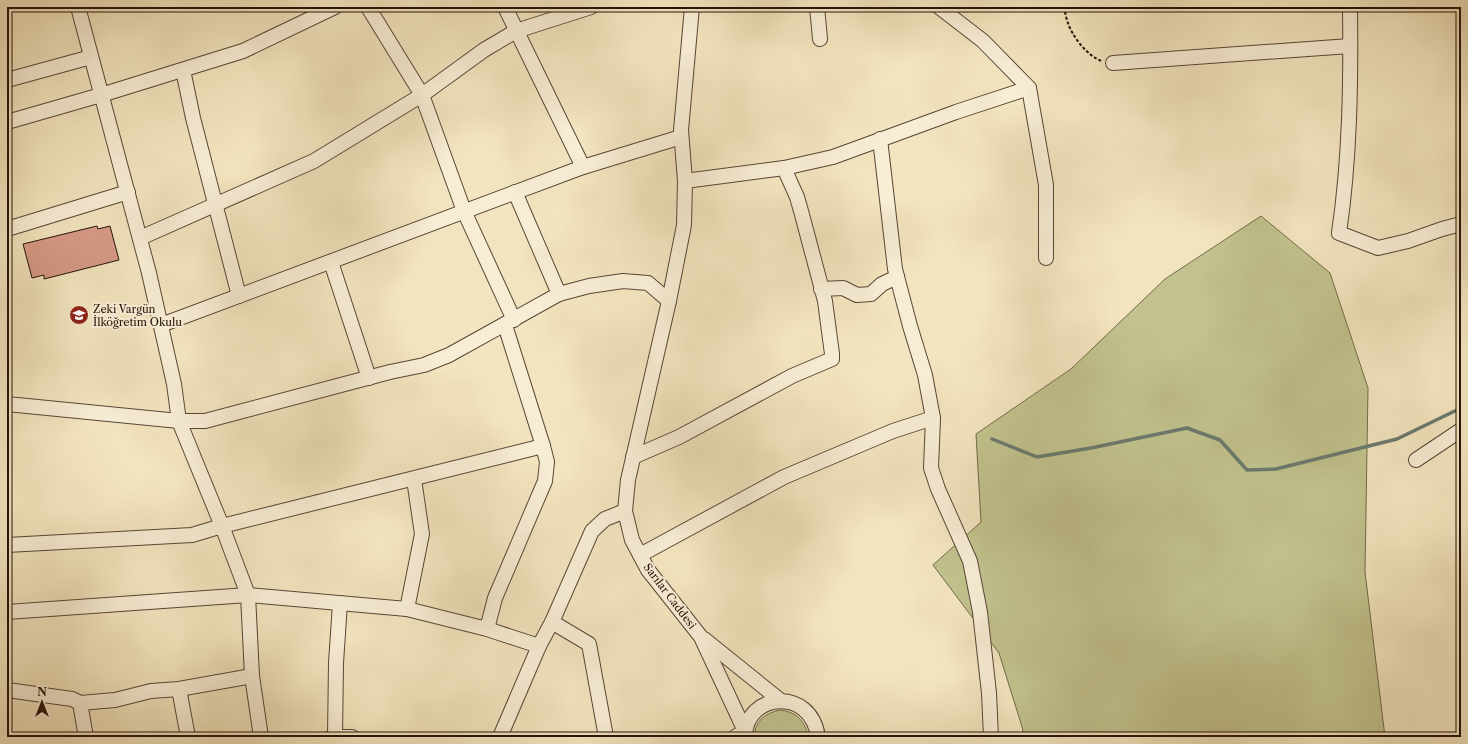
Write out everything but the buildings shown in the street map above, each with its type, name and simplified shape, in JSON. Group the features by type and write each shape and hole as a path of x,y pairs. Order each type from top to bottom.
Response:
{"street":[{"path":"78,7 140,238 174,384 179,421 222,526 248,595 252,676 261,737"},
{"path":"7,122 101,95 243,51 335,7"},
{"path":"368,7 422,94 464,211 510,322 547,462 545,481 495,598 487,629"},
{"path":"505,7 583,167"},
{"path":"140,238 314,161 422,94 484,50 516,31 591,7"},
{"name":"Sarılar Caddesi","path":"692,7 681,137 685,182 684,224 669,301 628,480 625,511 632,540 648,570 701,637 781,700"},
{"path":"817,7 820,39"},
{"path":"939,7 983,41 1029,88 1046,185 1046,258"},
{"path":"1350,7 1345,192 1339,233 1378,248 1408,241 1461,224"},
{"path":"1113,63 1350,46"},
{"path":"7,80 92,57"},
{"path":"183,70 193,118 239,296"},
{"path":"685,182 784,168 833,157 956,112 1029,88"},
{"path":"161,325 583,167 681,137"},
{"path":"880,139 895,269 910,326 926,375 933,418 931,468 938,489 970,562 980,612 989,694 991,737"},
{"path":"633,456 679,437 792,376 832,359 821,289 799,204 784,168"},
{"path":"7,229 128,192"},
{"path":"515,192 559,294"},
{"path":"331,262 370,378"},
{"path":"821,289 843,288 857,296 871,294 882,284 897,277"},
{"path":"7,404 179,421 205,421 424,365 449,355 559,294 589,286 623,281 648,283 669,301"},
{"path":"640,555 784,477 893,431 933,418"},
{"path":"1416,460 1461,430"},
{"path":"7,545 192,535 222,526 543,446"},
{"path":"407,609 422,534 414,478"},
{"path":"500,737 539,646 552,622 592,531 605,519 625,511"},
{"path":"7,612 248,595 407,609 487,629 539,646"},
{"path":"340,603 336,663 334,737 352,737"},
{"path":"552,622 590,644 606,737"},
{"name":"Sarılar Caddesi","path":"701,637 742,735"},
{"path":"7,690 72,699 80,702 115,700 151,691 179,689 252,676"},
{"path":"179,689 188,737"},
{"name":"Sarılar Caddesi","path":"742,735 749,719 757,709 768,703 781,700 793,702 803,708 812,716 821,734"},
{"path":"80,702 86,737"}],"path":[{"path":"1064,7 1068,24 1080,44 1098,60 1113,63"}],"green space":[{"path":"1261,216 1330,273 1368,388 1365,572 1385,737 1021,737 1023,730 999,653 933,565 981,522 976,434 1071,369 1165,279"},
{"path":"780,710 791,713 799,718 805,726 808,737 754,737 756,726 759,722 770,713"}],"waterway":[{"path":"992,439 1037,457 1091,448 1187,428 1220,440 1247,470 1276,469 1397,439 1461,408"}],"place":[{"name":"Zeki Vargün İlköğretim Okulu","path":"79,315"}]}
